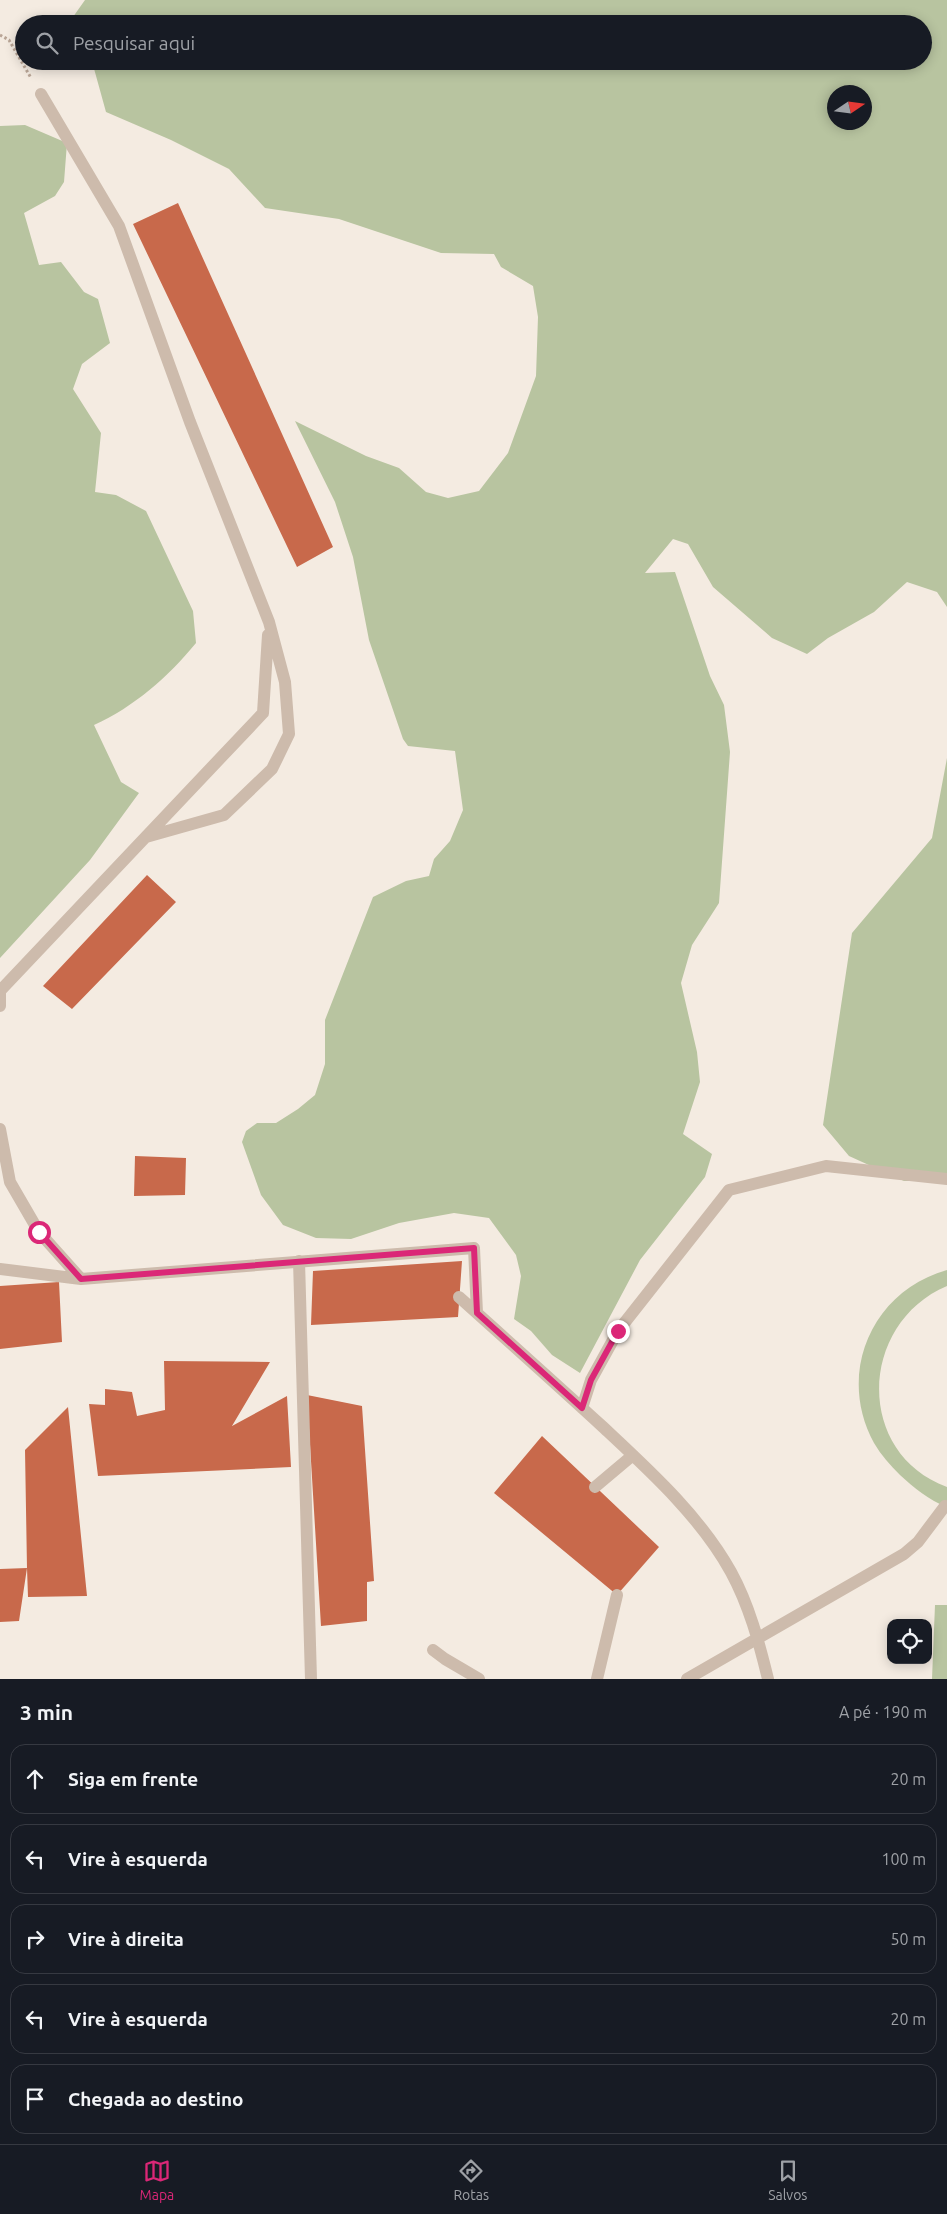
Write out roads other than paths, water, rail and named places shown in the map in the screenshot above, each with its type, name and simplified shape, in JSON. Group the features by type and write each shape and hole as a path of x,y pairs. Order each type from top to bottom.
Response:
{"lane":[{"path":"41,94 119,226 190,422 269,622 284,682 290,734 272,769 224,815 146,837"},
{"path":"0,1006 0,991 263,713 269,622"},
{"path":"0,1129 10,1182 39,1232 81,1279"},
{"path":"582,1408 591,1380 618,1331 729,1190 826,1166 947,1179"},
{"path":"0,1268 81,1279 474,1248 477,1313"},
{"path":"299,1262 311,1679"},
{"path":"460,1296 652,1473 710,1539 730,1572 758,1638 768,1679"},
{"path":"595,1486 633,1455"},
{"path":"687,1679 904,1554 918,1542 945,1506"},
{"path":"597,1679 617,1595"},
{"path":"433,1650 479,1679"}]}
